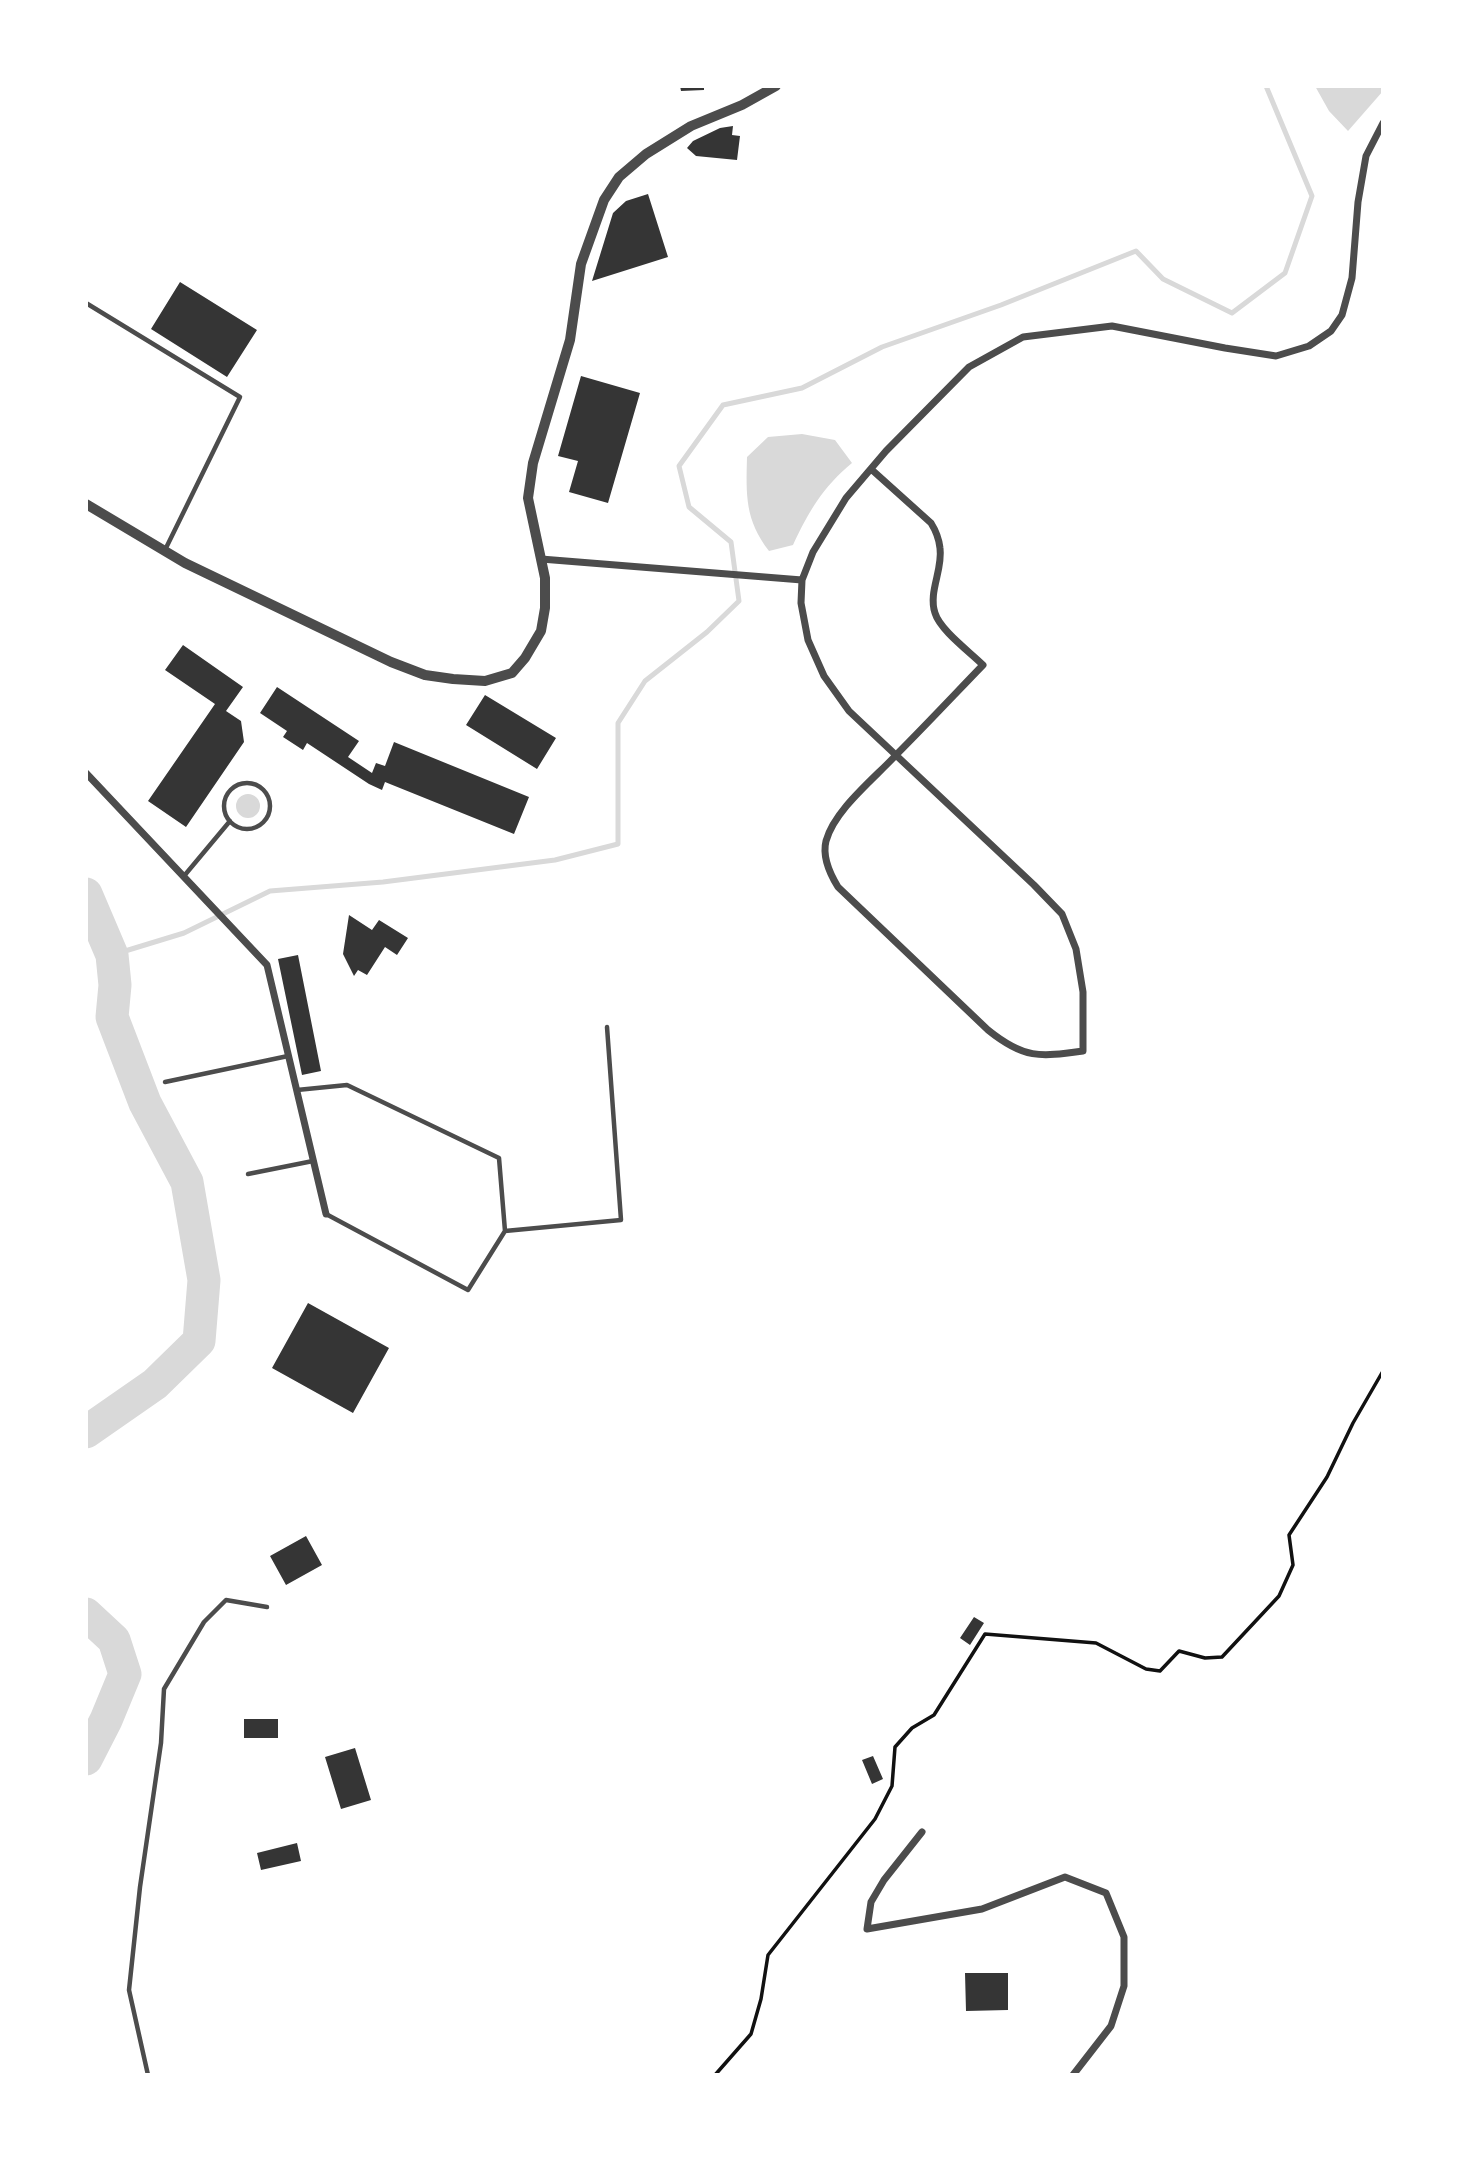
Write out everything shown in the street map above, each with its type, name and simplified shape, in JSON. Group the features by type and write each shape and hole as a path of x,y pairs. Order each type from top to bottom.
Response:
{"street":[{"path":"86,504 185,564 391,662 425,674 453,679 485,681 512,673 541,631 545,608 545,578 528,498 533,463 570,340 581,264 604,200 619,177 646,154 691,126 742,105 776,86"},
{"path":"871,470 931,523 937,533 941,550 933,600 935,614 942,625 983,665 896,755 845,808 833,825 826,842 826,858 831,876 838,887 1007,1045 1024,1053 1045,1056 1083,1051 1083,992 1076,949 1062,915 1034,885 896,755 849,711 824,676 808,640 801,603 802,580 813,552 846,499 886,452 969,367 1023,337 1112,326 1276,356 1309,346 1331,331 1342,315 1352,278 1358,202 1366,156 1383,123"},
{"path":"541,558 802,580"},
{"path":"86,773 267,965 326,1214"},
{"path":"922,1832 884,1880 871,1902 867,1929 982,1909 1065,1877 1106,1893 1124,1937 1124,1986 1111,2026 1073,2075"}],"lane":[{"path":"86,303 240,397 165,551"},
{"path":"248,783 262,788 270,801 264,822 251,829 236,826 230,821 225,807 229,793 240,784 248,783"},
{"path":"183,876 230,821"},
{"path":"505,1231 621,1220 607,1027"},
{"path":"166,1082 288,1055"},
{"path":"297,1090 347,1085 499,1158 505,1231 468,1290 326,1214"},
{"path":"248,1174 313,1161"},
{"path":"148,2075 129,1990 140,1887 161,1743 164,1689 204,1622 226,1600 267,1607"}],"path":[{"path":"715,2075 751,2034 761,1999 768,1955 875,1819 892,1786 895,1747 912,1728 934,1715 985,1634 1096,1643 1146,1669 1160,1671 1179,1651 1205,1658 1222,1657 1279,1596 1293,1565 1289,1535 1327,1477 1353,1423 1383,1371"}],"shaded area":[{"path":"1315,86 1382,86 1383,91 1348,131 1329,111"},
{"path":"802,434 835,440 852,463 818,500 793,545 769,551 751,518 747,457 768,437"},
{"path":"248,794 256,798 260,806 256,814 248,818 240,814 236,806 240,798"}],"building":[{"path":"680,86 704,86 704,90 681,91"},
{"path":"733,126 732,135 740,136 737,160 696,156 687,148 693,141 720,128"},
{"path":"648,194 668,257 592,281 613,213 626,201"},
{"path":"180,282 257,330 227,377 151,329"},
{"path":"581,376 640,393 608,503 569,492 578,461 558,456"},
{"path":"183,645 243,687 226,711 241,721 244,742 186,827 148,801 215,704 165,670"},
{"path":"277,687 359,741 348,757 372,773 376,763 385,766 394,742 529,797 514,834 385,782 382,790 307,743 303,750 283,737 287,731 260,713"},
{"path":"485,695 556,738 537,769 466,725"},
{"path":"349,915 372,930 379,920 408,938 397,955 385,947 367,975 358,970 354,976 343,954"},
{"path":"298,955 321,1071 302,1075 278,959"},
{"path":"308,1303 389,1348 353,1413 272,1368"},
{"path":"306,1536 322,1565 286,1585 270,1556"},
{"path":"974,1617 984,1623 970,1645 960,1638"},
{"path":"244,1719 278,1719 278,1738 244,1738"},
{"path":"355,1748 371,1800 341,1809 325,1757"},
{"path":"873,1756 883,1779 872,1784 862,1760"},
{"path":"297,1843 301,1861 261,1870 257,1853"},
{"path":"965,1973 1008,1973 1008,2010 966,2011"}],"waterway":[{"path":"112,955 184,933 270,891 383,882 555,860 618,844 618,723 645,681 707,632 739,601 731,542 689,507 679,466 723,405 802,388 882,347 1001,305 1136,251 1163,279 1232,313 1285,273 1312,196 1266,86"},
{"path":"86,894 112,955 115,985 112,1017 145,1103 187,1182 204,1280 199,1341 155,1384 86,1432"},
{"path":"86,1614 114,1640 125,1674 86,1759"}]}
